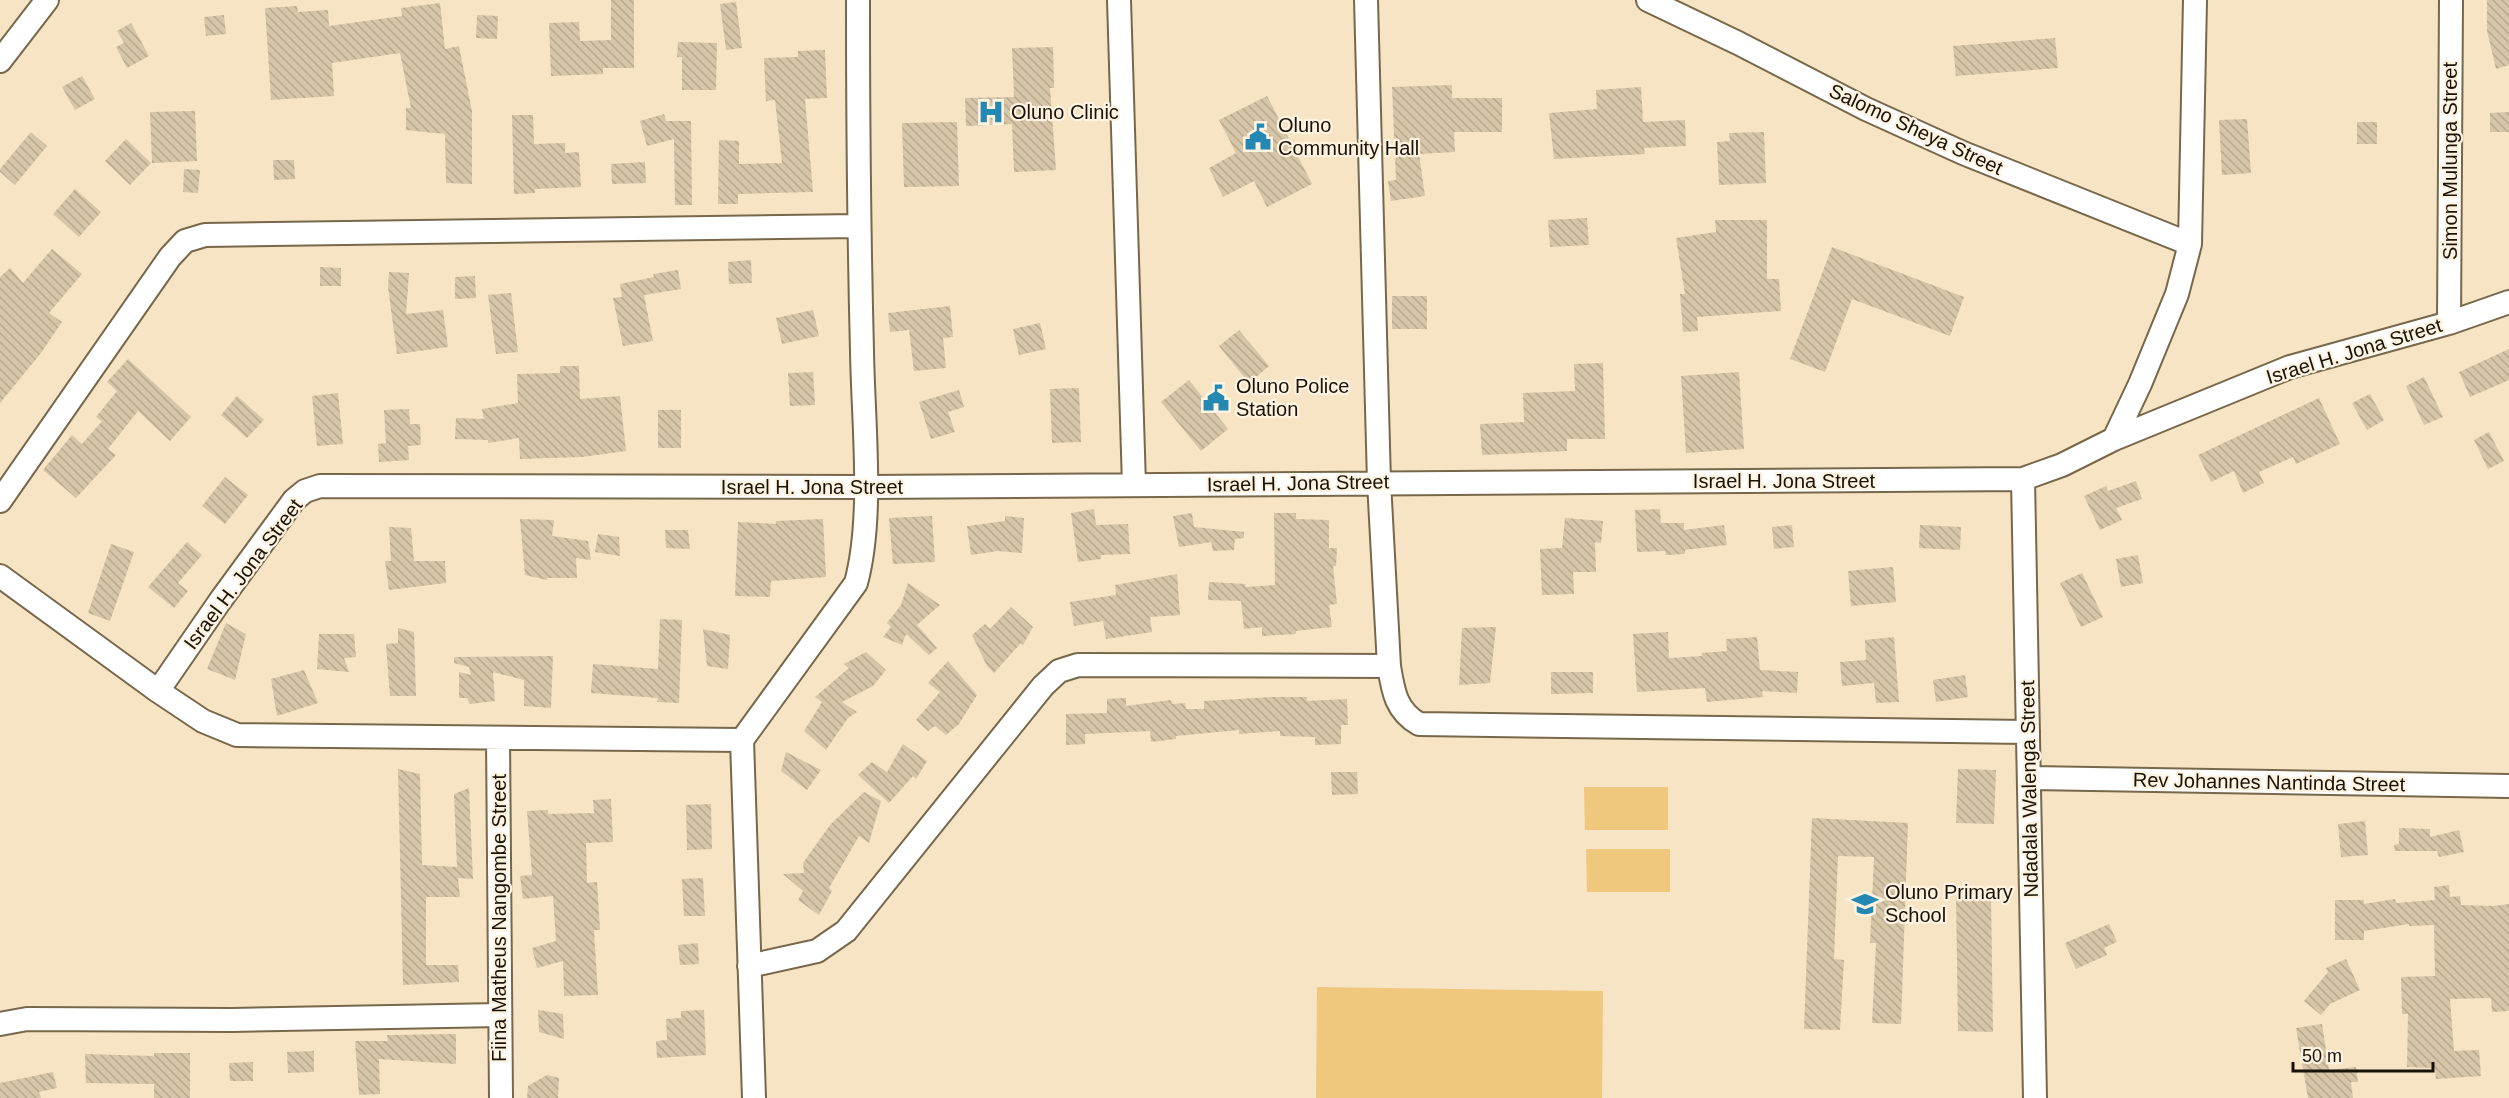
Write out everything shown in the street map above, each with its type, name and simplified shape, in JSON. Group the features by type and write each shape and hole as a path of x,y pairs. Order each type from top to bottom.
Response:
{"street":[{"path":"0,61 47,0"},
{"path":"754,1098 742,740 856,583 864,554 865,487 858,226 858,0"},
{"path":"1119,0 1134,485"},
{"path":"1366,0 1379,482 1389,666 1398,706 1409,718 1419,724 2028,732"},
{"name":"Salomo Sheya Street","path":"1648,0 1866,109 1963,153 2190,244"},
{"path":"2114,439 2140,384 2177,294 2190,244 2195,0"},
{"name":"Simon Mulunga Street","path":"2449,322 2451,0"},
{"path":"0,501 170,257 185,241 205,235 858,226"},
{"name":"Israel H. Jona Street","path":"158,691 294,500 305,491 320,486 865,487 2023,479 2062,465 2114,439 2290,367 2449,322 2509,302"},
{"name":"Ndadala Walenga Street","path":"2023,479 2035,1098"},
{"path":"0,576 158,691 203,721 237,735 742,740"},
{"path":"749,966 818,951 846,931 1043,686 1059,671 1078,665 1389,666"},
{"name":"Fiina Matheus Nangombe Street","path":"498,738 501,1098"},
{"name":"Rev Johannes Nantinda Street","path":"2029,778 2509,786"},
{"path":"0,1024 27,1019 232,1020 500,1016"}],"shaded area":[{"path":"1584,787 1668,787 1668,830 1585,830"},
{"path":"1586,849 1670,849 1670,892 1587,892"},
{"path":"1317,987 1603,991 1602,1098 1316,1098"}],"building":[{"path":"611,0 634,0 634,68 603,68 603,74 551,76 549,23 579,22 580,41 611,40"},
{"path":"2487,0 2509,0 2509,65 2496,69 2487,31"},
{"path":"736,2 742,48 726,50 720,4"},
{"path":"440,3 445,49 459,46 472,111 472,184 446,183 445,134 406,130 406,108 411,108 400,53 332,63 334,96 271,100 265,8 297,6 298,12 328,10 329,26 402,16 401,8"},
{"path":"224,15 226,34 206,36 204,17"},
{"path":"477,15 498,16 497,39 476,38"},
{"path":"131,23 149,56 127,68 116,47 124,43 117,31"},
{"path":"2055,38 2058,68 1956,76 1953,46"},
{"path":"678,42 717,43 716,90 682,90 682,57 677,57"},
{"path":"1053,47 1054,88 1050,88 1056,170 1014,172 1012,124 966,126 965,98 1014,97 1012,48"},
{"path":"825,50 827,98 805,99 813,192 738,194 738,204 718,204 719,140 739,141 739,164 782,163 775,100 766,101 764,58 798,57 798,51"},
{"path":"82,76 95,99 75,110 62,87"},
{"path":"1452,85 1452,98 1502,98 1502,132 1454,132 1455,152 1419,154 1425,196 1391,201 1388,181 1396,180 1392,87"},
{"path":"1641,87 1643,122 1685,120 1686,146 1644,148 1645,154 1554,159 1549,113 1597,109 1596,90"},
{"name":"Oluno Community Hall","path":"1267,96 1312,184 1267,207 1254,181 1223,197 1209,168 1236,153 1219,120"},
{"path":"195,111 197,161 152,163 150,112"},
{"path":"2509,112 2509,132 2490,132 2490,113"},
{"path":"664,114 666,121 691,121 692,205 675,205 674,139 647,146 640,121"},
{"path":"512,115 533,115 534,144 565,143 565,153 579,152 581,187 535,189 535,193 514,194"},
{"path":"2247,119 2251,173 2222,175 2219,120"},
{"path":"957,122 959,186 904,187 902,123"},
{"path":"2357,122 2377,122 2377,144 2357,144"},
{"path":"31,132 47,146 15,185 0,172 0,169"},
{"path":"1764,132 1766,183 1719,185 1717,142 1730,141 1729,133"},
{"path":"126,139 151,163 130,185 105,161"},
{"path":"273,160 294,160 295,179 274,180"},
{"path":"645,162 646,183 612,184 611,164"},
{"path":"184,169 200,170 198,193 183,192"},
{"path":"75,189 101,212 79,237 53,214"},
{"path":"1587,218 1589,245 1550,247 1548,220"},
{"path":"1715,220 1767,220 1767,279 1779,279 1781,311 1697,317 1698,331 1683,332 1680,294 1685,294 1676,238 1716,232"},
{"path":"1832,247 1964,297 1950,336 1852,299 1825,372 1790,359"},
{"path":"52,249 82,274 49,313 62,322 41,353 0,403 0,277 10,268 23,283"},
{"path":"751,260 752,283 729,284 728,262"},
{"path":"320,267 341,268 341,286 320,286"},
{"path":"678,270 681,289 644,295 653,341 623,346 613,298 622,297 620,284 654,277 653,274"},
{"path":"389,272 409,273 406,314 443,310 448,347 397,354 388,287"},
{"path":"475,276 476,298 455,299 455,277"},
{"path":"511,293 518,352 496,354 488,295"},
{"path":"1392,296 1427,296 1427,329 1392,329"},
{"path":"950,306 953,337 943,338 946,368 914,371 909,330 890,332 888,313"},
{"path":"813,310 819,336 782,344 776,318"},
{"path":"1040,323 1046,349 1019,355 1013,329"},
{"path":"1239,330 1269,366 1249,383 1219,346"},
{"path":"2509,349 2509,380 2470,397 2459,372"},
{"path":"128,359 191,417 170,441 138,411 108,449 116,455 76,498 43,470 72,435 82,444 102,421 96,417 117,391 107,382"},
{"path":"1603,363 1605,439 1567,439 1567,451 1482,455 1480,424 1524,422 1523,393 1575,391 1574,364"},
{"path":"560,366 579,366 580,399 620,396 626,451 582,457 520,459 519,438 488,443 488,440 455,439 456,418 484,419 482,409 518,403 517,374 560,373"},
{"path":"813,372 815,405 790,406 788,373"},
{"path":"1739,372 1744,449 1686,453 1681,376"},
{"path":"2424,377 2443,417 2424,425 2406,386"},
{"path":"1189,380 1228,429 1201,451 1161,402"},
{"path":"1079,388 1081,442 1052,443 1050,389"},
{"path":"959,390 964,407 948,412 955,432 931,439 919,402"},
{"path":"338,393 343,444 317,446 312,396"},
{"path":"2370,394 2384,420 2367,430 2352,403"},
{"path":"237,396 264,420 247,438 221,415"},
{"path":"2319,398 2340,444 2296,464 2293,457 2259,472 2264,483 2243,493 2234,471 2211,482 2198,455"},
{"path":"409,409 410,424 420,424 421,445 408,446 409,460 379,462 378,444 386,443 384,410"},
{"path":"658,410 681,410 681,448 658,448"},
{"path":"2489,432 2504,461 2488,469 2474,440"},
{"path":"225,477 248,495 225,524 202,506"},
{"path":"2136,481 2142,499 2116,508 2122,520 2100,530 2084,496 2106,486 2108,491"},
{"path":"1094,509 1096,525 1128,524 1130,554 1101,555 1101,559 1078,562 1071,513"},
{"path":"1660,509 1661,523 1684,523 1684,530 1724,525 1727,545 1685,550 1685,554 1666,555 1665,551 1637,552 1635,510"},
{"path":"1192,513 1194,527 1244,532 1244,538 1235,539 1234,550 1213,551 1211,542 1179,547 1173,516"},
{"path":"1274,513 1296,513 1296,519 1329,520 1329,548 1337,548 1336,566 1333,566 1337,604 1329,605 1332,627 1296,631 1296,634 1262,636 1262,627 1244,629 1241,601 1208,600 1209,582 1246,584 1245,587 1275,585"},
{"path":"932,516 935,562 893,564 889,518"},
{"path":"1005,516 1024,518 1022,553 997,551 971,555 967,526 1005,521"},
{"path":"1565,518 1603,521 1601,543 1595,542 1596,572 1573,572 1574,594 1542,595 1540,549 1562,548"},
{"path":"520,519 554,520 552,536 588,541 591,560 576,558 577,578 547,578 547,580 525,575"},
{"path":"823,519 826,577 771,581 770,597 735,596 738,522 776,524 776,521"},
{"path":"1792,525 1794,547 1774,549 1772,527"},
{"path":"1920,525 1961,527 1960,550 1919,548"},
{"path":"389,527 411,528 414,561 445,561 446,583 389,590 385,561 391,561"},
{"path":"665,530 688,530 690,549 666,548"},
{"path":"598,534 619,537 620,556 595,552"},
{"path":"187,542 202,555 178,583 188,591 174,608 148,587"},
{"path":"111,544 134,552 110,621 88,613"},
{"path":"2138,555 2143,583 2121,587 2116,559"},
{"path":"1893,567 1896,602 1851,606 1848,571"},
{"path":"2082,573 2103,617 2081,627 2060,583"},
{"path":"1177,574 1180,615 1150,617 1152,632 1106,639 1103,621 1074,626 1070,602 1116,595 1115,585"},
{"path":"908,583 940,605 917,625 937,648 929,655 906,634 902,645 883,637 891,627 887,623 901,605"},
{"path":"1011,607 1033,627 1023,645 1021,643 994,673 987,666 972,635 985,624 990,629"},
{"path":"660,619 682,620 679,703 657,702 658,698 591,693 593,664 658,669"},
{"path":"226,623 246,634 235,680 207,669"},
{"path":"1496,627 1490,683 1459,685 1462,628"},
{"path":"398,628 414,632 416,696 390,696 386,644 398,643"},
{"path":"703,629 730,635 728,669 707,666"},
{"path":"1668,632 1669,658 1702,656 1702,653 1727,651 1726,639 1757,637 1760,670 1798,672 1797,693 1762,691 1763,697 1707,702 1705,688 1637,692 1633,634"},
{"path":"319,634 354,634 356,657 344,658 349,672 317,669"},
{"path":"1894,637 1899,702 1876,703 1874,683 1842,686 1840,662 1866,660 1865,640"},
{"path":"866,652 886,670 873,686 842,702 857,712 848,718 826,750 804,731 822,702 815,697 849,668 844,664"},
{"path":"553,656 551,708 524,706 524,680 493,672 495,701 470,704 467,698 459,698 459,672 471,675 469,667 454,663 454,657"},
{"path":"948,661 977,695 959,724 946,735 935,726 928,731 916,720 940,692 928,683"},
{"path":"304,670 318,703 277,716 271,679"},
{"path":"1551,672 1593,672 1593,693 1551,694"},
{"path":"1965,675 1968,697 1936,702 1933,680"},
{"path":"1307,697 1307,701 1347,699 1348,725 1341,725 1341,744 1315,745 1315,737 1280,736 1280,731 1239,734 1239,730 1176,736 1176,739 1151,742 1150,731 1085,734 1085,744 1066,745 1066,714 1107,713 1107,699 1126,698 1126,706 1171,700 1172,704 1185,703 1186,709 1204,709 1204,701"},
{"path":"903,744 927,761 916,779 913,776 889,803 858,775 872,762 887,772"},
{"path":"786,752 821,770 807,790 781,771"},
{"path":"398,769 420,774 422,865 457,867 454,794 469,788 473,879 458,878 460,897 426,897 426,965 458,965 459,982 403,985"},
{"path":"1958,769 1996,770 1994,824 1956,823"},
{"path":"1331,772 1357,772 1358,794 1332,795"},
{"path":"864,792 881,801 869,843 859,836 829,888 832,891 819,915 798,900 803,891 783,874 804,873 803,863 830,825"},
{"path":"611,799 613,842 586,843 587,883 597,882 600,930 594,930 598,995 564,996 563,961 537,968 532,948 556,941 553,896 523,899 520,876 532,875 527,811 548,810 548,814 594,813 593,800"},
{"path":"711,804 712,849 687,850 686,805"},
{"path":"1812,818 1908,823 1901,1024 1872,1023 1876,943 1870,943 1874,857 1838,856 1834,959 1844,960 1840,1030 1804,1029"},
{"path":"2365,821 2368,855 2341,857 2338,824"},
{"path":"2399,828 2430,829 2430,837 2459,830 2464,852 2439,857 2437,851 2395,851 2394,845 2399,844"},
{"path":"703,878 705,916 684,916 682,879"},
{"path":"2449,885 2450,897 2460,896 2461,905 2509,904 2509,1011 2492,1012 2491,998 2450,999 2454,1051 2479,1050 2481,1076 2436,1079 2435,1068 2407,1067 2408,1014 2402,1014 2401,977 2435,976 2434,925 2409,926 2409,924 2364,931 2364,940 2335,940 2335,900 2364,900 2364,904 2395,899 2396,903 2435,900 2434,887"},
{"path":"1956,896 1991,896 1993,1032 1958,1031"},
{"path":"2109,924 2117,942 2104,948 2107,955 2076,969 2065,943"},
{"path":"698,943 699,964 680,965 678,945"},
{"path":"2346,959 2360,990 2330,1004 2321,1015 2304,1001 2328,972 2326,968"},
{"path":"538,1010 563,1014 564,1039 539,1032"},
{"path":"704,1010 706,1055 657,1058 656,1041 667,1040 666,1019 681,1018 681,1011"},
{"path":"2322,1024 2329,1070 2356,1067 2358,1082 2351,1082 2353,1098 2308,1098 2296,1028"},
{"path":"456,1034 456,1064 379,1059 380,1094 359,1095 355,1041 388,1041 387,1035"},
{"path":"314,1051 314,1072 288,1073 287,1052"},
{"path":"154,1053 190,1053 190,1098 154,1098 154,1084 86,1083 85,1054 154,1056"},
{"path":"253,1062 253,1081 230,1081 229,1063"},
{"path":"53,1072 57,1088 39,1092 41,1098 0,1098 0,1083"},
{"path":"547,1075 559,1078 558,1098 527,1098 528,1086"}],"place":[{"name":"Oluno Clinic","path":"991,112"},
{"name":"Oluno Community Hall","path":"1258,137"},
{"name":"Oluno Police Station","path":"1216,398"},
{"name":"Oluno Primary School","path":"1865,904"}]}
